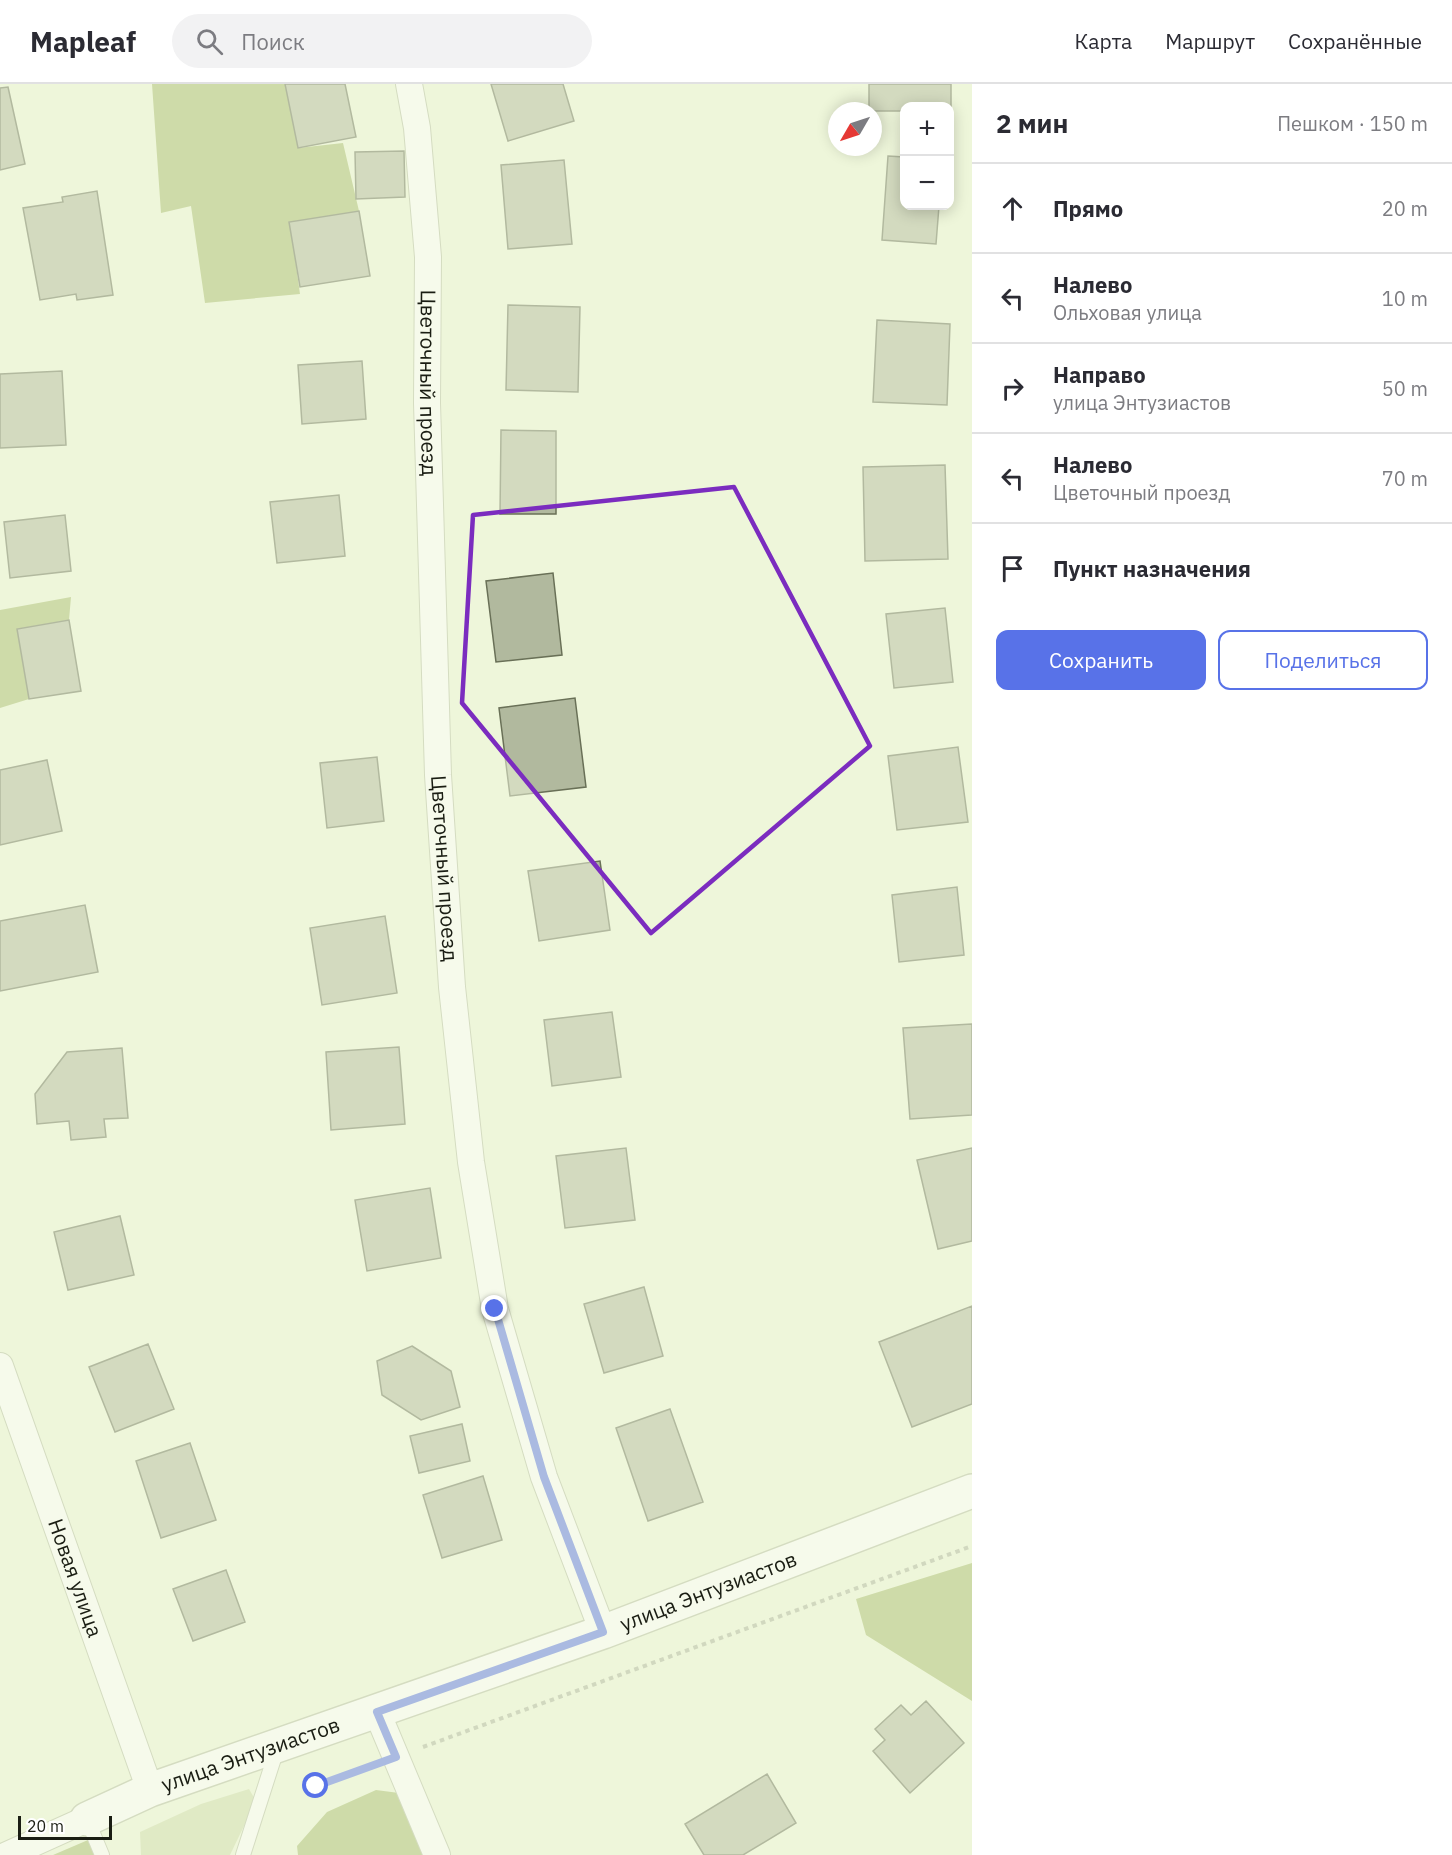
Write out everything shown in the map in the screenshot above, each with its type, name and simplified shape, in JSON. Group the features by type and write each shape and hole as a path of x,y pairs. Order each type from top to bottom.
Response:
{"street":[{"name":"Цветочный проезд","path":"409,84 417,128 428,257 427,403 438,775 453,987 471,1162 495,1309 544,1477 603,1632"},
{"name":"Новая улица","path":"0,1366 150,1790"},
{"name":"улица Энтузиастов","path":"7,1855 150,1790 603,1632 972,1491"},
{"path":"377,1712 437,1855"}],"lane":[{"path":"247,1852 278,1746"},
{"path":"87,1819 102,1855"}],"path":[{"path":"316,1786 972,1546"}],"highlighted area":[{"path":"734,487 870,746 651,933 462,703 473,515"}],"green space":[{"path":"152,84 285,84 298,148 343,143 359,211 290,222 300,294 205,303 191,206 161,213"},
{"path":"71,597 69,620 17,629 29,699 0,708 0,610"},
{"path":"972,1563 972,1701 866,1635 856,1599"},
{"path":"249,1789 256,1801 230,1855 141,1855 140,1832 201,1804"},
{"path":"376,1790 399,1793 430,1855 298,1855 297,1846 327,1812"},
{"path":"88,1840 97,1855 53,1855"}],"building":[{"path":"285,84 345,84 356,137 298,148"},
{"path":"491,84 563,84 574,121 508,141"},
{"path":"869,84 951,84 951,102 900,102 900,111 882,111 882,102 869,102"},
{"path":"8,87 25,164 0,170 0,88"},
{"path":"404,151 405,197 356,199 355,152"},
{"path":"888,156 900,157 900,210 939,210 936,244 882,240"},
{"path":"564,160 572,244 508,249 501,165"},
{"path":"97,191 113,295 77,300 76,294 40,300 23,208 63,202 62,197"},
{"path":"359,211 370,276 300,287 289,222"},
{"path":"508,305 580,307 578,392 506,390"},
{"path":"877,320 950,324 947,405 873,402"},
{"path":"362,361 366,419 302,424 298,365"},
{"path":"62,371 66,445 0,448 0,374"},
{"path":"501,430 556,431 556,514 500,514"},
{"path":"945,465 948,559 865,561 863,467"},
{"path":"339,495 345,556 277,563 270,502"},
{"path":"65,515 71,571 10,578 4,522"},
{"path":"553,573 562,655 496,662 486,581"},
{"path":"945,608 953,682 894,688 886,614"},
{"path":"69,620 81,691 29,699 17,629"},
{"path":"575,698 586,787 510,796 499,708"},
{"path":"958,747 968,822 897,830 888,756"},
{"path":"377,757 384,821 327,828 320,763"},
{"path":"47,760 62,831 0,845 0,770"},
{"path":"600,861 610,930 539,941 528,871"},
{"path":"957,887 964,955 899,962 892,895"},
{"path":"85,905 98,972 0,991 0,921"},
{"path":"385,916 397,993 322,1005 310,928"},
{"path":"612,1012 621,1077 552,1086 544,1020"},
{"path":"972,1024 972,1115 910,1119 903,1028"},
{"path":"399,1047 405,1124 331,1130 326,1052"},
{"path":"122,1048 128,1118 104,1119 106,1137 71,1140 69,1121 37,1124 35,1094 67,1052"},
{"path":"626,1148 635,1220 565,1228 556,1156"},
{"path":"972,1148 972,1241 938,1249 917,1160"},
{"path":"430,1188 441,1258 367,1271 355,1200"},
{"path":"120,1216 134,1275 68,1290 54,1232"},
{"path":"644,1287 663,1356 604,1373 584,1304"},
{"path":"972,1306 972,1404 912,1427 879,1342"},
{"path":"148,1344 174,1409 115,1432 89,1367"},
{"path":"412,1346 451,1371 460,1407 421,1420 382,1395 377,1361"},
{"path":"670,1409 703,1502 648,1521 616,1428"},
{"path":"462,1424 470,1461 419,1473 410,1436"},
{"path":"190,1443 216,1520 161,1538 136,1461"},
{"path":"483,1476 502,1540 442,1558 423,1495"},
{"path":"226,1570 245,1622 193,1641 173,1589"},
{"path":"926,1701 964,1743 910,1793 873,1751 885,1740 875,1729 901,1705 911,1715"},
{"path":"767,1774 796,1823 743,1855 704,1855 685,1824"}],"route":[{"path":"316,1786 396,1757 377,1712 603,1632 544,1477 495,1309"}]}
